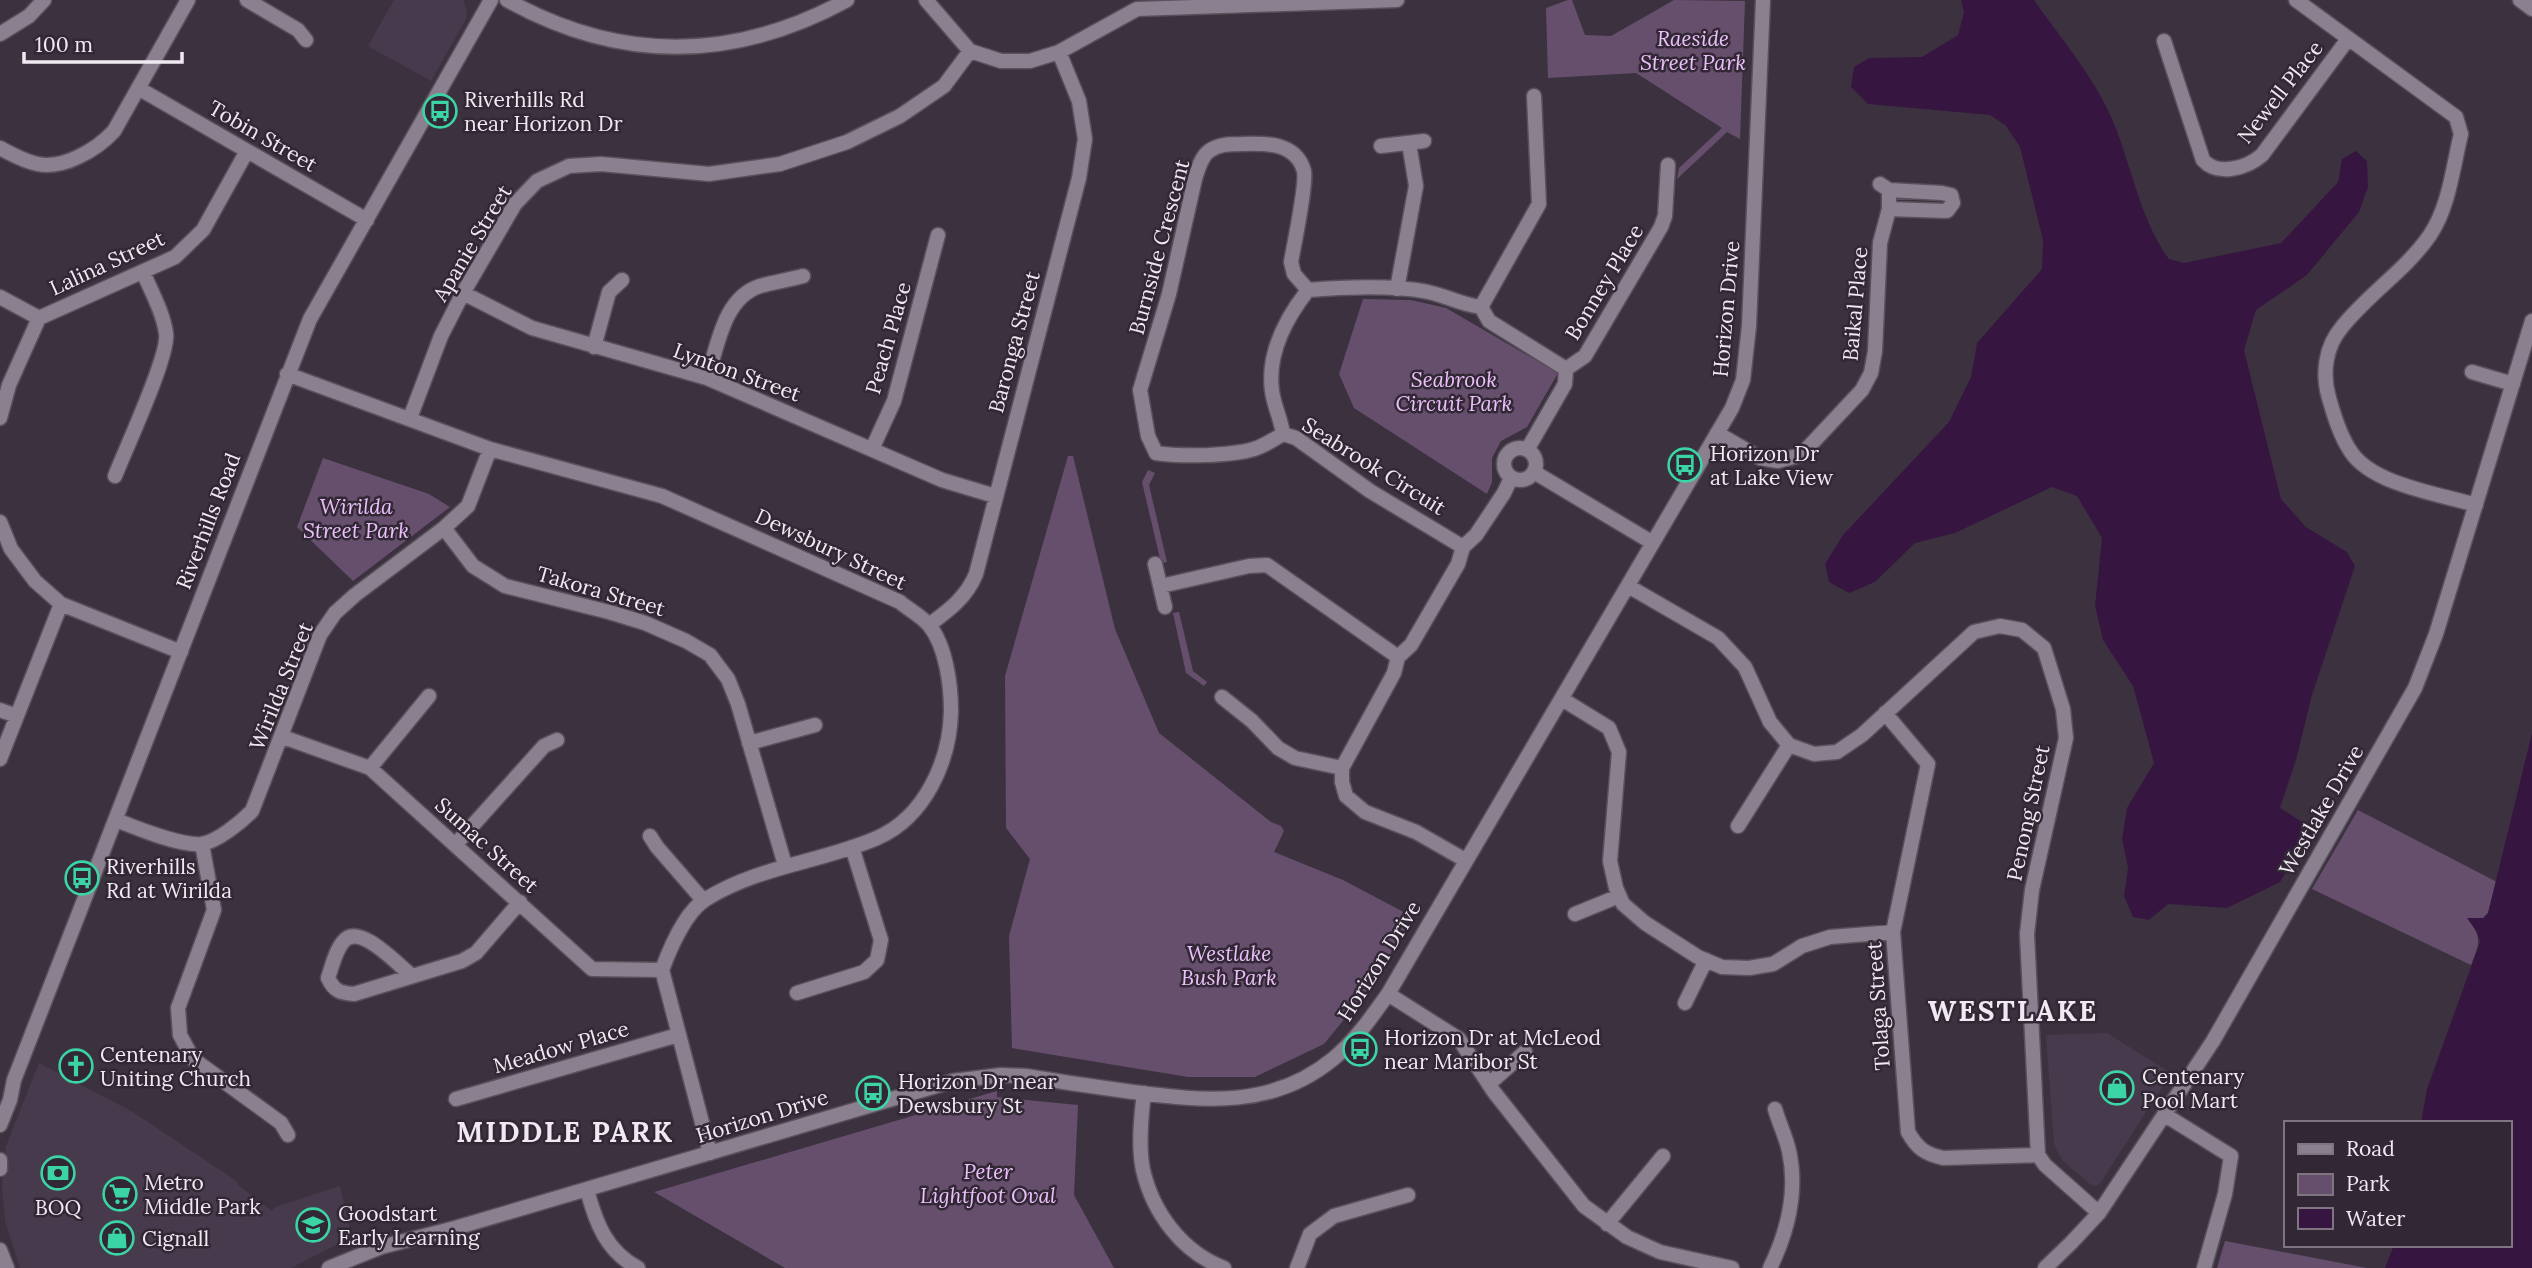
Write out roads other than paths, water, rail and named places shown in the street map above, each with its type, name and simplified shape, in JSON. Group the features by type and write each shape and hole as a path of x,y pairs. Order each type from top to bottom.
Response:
{"street":[{"path":"0,33 29,16 44,0"},
{"path":"0,148 18,158 44,166 62,165 100,146 114,131 188,0"},
{"path":"247,0 298,30 306,40"},
{"name":"Riverhills Road","path":"0,1125 10,1100 14,1080 310,319 491,0"},
{"path":"507,0 533,14 595,36 629,44 670,47 742,40 811,20 847,0"},
{"path":"926,0 970,51 1000,61 1030,61 1059,52 1135,4 1396,0"},
{"name":"Horizon Drive","path":"329,1268 381,1247 587,1190 931,1087 976,1077 1026,1076 1144,1093 1229,1100 1289,1085 1310,1075 1341,1052 1364,1028 1388,994 1738,395 1747,357 1763,0"},
{"path":"2296,0 2456,117 2461,134 2442,209 2431,233 2418,251 2340,329 2325,369 2327,392 2350,451 2365,465 2378,475 2476,505"},
{"path":"2520,0 2532,9"},
{"name":"Newell Place","path":"2164,41 2203,160 2210,168 2221,170 2254,162 2262,155 2348,39"},
{"name":"Apanie Street","path":"410,418 441,336 463,292 515,204 537,181 569,166 601,164 709,174 780,164 847,142 900,116 944,86 970,51"},
{"name":"Baronga Street","path":"929,625 957,604 970,588 1079,178 1085,139 1079,101 1059,52"},
{"name":"Tobin Street","path":"138,88 367,220"},
{"path":"1481,307 1539,204 1535,96"},
{"path":"1381,146 1424,141"},
{"name":"Burnside Crescent","path":"1283,434 1246,451 1173,456 1156,453 1147,436 1140,390 1169,294 1199,163 1208,151 1223,144 1269,143 1285,148 1300,160 1305,174 1291,262 1294,274 1308,290"},
{"path":"1397,289 1416,186 1409,143"},
{"name":"Lalina Street","path":"0,418 9,385 39,318 175,257 204,230 247,151"},
{"name":"Bonney Place","path":"1566,369 1585,356 1661,227 1665,216 1668,165"},
{"name":"Baikal Place","path":"1717,433 1760,458 1778,461 1801,455 1862,390 1871,373 1875,351 1880,243 1889,209 1884,187 1951,195 1953,203 1947,211 1889,209"},
{"name":"Peach Place","path":"872,449 894,401 938,235"},
{"path":"115,476 162,358 167,335 143,272"},
{"path":"707,378 728,316 738,298 758,287 803,276"},
{"path":"594,347 609,292 622,280"},
{"path":"1308,290 1397,289 1428,292 1465,305 1481,307"},
{"name":"Seabrook Circuit","path":"1308,290 1282,331 1272,363 1272,392 1283,434 1296,438 1370,491 1463,547"},
{"name":"Lynton Street","path":"463,292 532,328 707,378 942,480 995,496"},
{"path":"0,297 39,318"},
{"path":"1481,307 1489,321 1566,369 1565,384 1527,450"},
{"name":"Westlake Drive","path":"2045,1268 2099,1213 2213,1041 2415,688 2436,634 2532,321"},
{"path":"2472,372 2513,384"},
{"name":"Dewsbury Street","path":"287,374 490,449 662,496 900,601 929,625 943,656 951,686 951,725 944,760 929,791 904,820 879,837 785,865 703,900"},
{"name":"Wirilda Street","path":"202,844 236,827 252,811 283,737 320,635 335,613 468,506 490,449"},
{"path":"1515,449 1527,450 1536,463 1534,472 1524,480 1511,478 1504,468 1506,456 1515,449"},
{"path":"1534,472 1653,543"},
{"path":"1465,860 1416,832 1365,812 1346,796 1342,768 1394,673 1398,657 1411,645 1458,564 1463,547 1476,535 1511,478"},
{"path":"0,522 11,550 35,581 61,604 181,652"},
{"name":"Takora Street","path":"444,528 473,566 505,586 645,623 710,655 728,679 785,865"},
{"path":"1156,564 1166,607"},
{"path":"1161,586 1249,566 1267,565 1398,657"},
{"path":"1628,586 1718,638 1730,649 1745,667 1770,722 1789,745 1738,826"},
{"path":"0,759 61,604"},
{"name":"Penong Street","path":"1789,745 1814,754 1837,752 1862,735 1974,632 2000,626 2022,630 2044,648 2063,709 2066,738 2032,890 2027,934 2038,1155"},
{"path":"370,768 429,696"},
{"path":"1222,697 1252,720 1278,748 1295,758 1342,768"},
{"path":"1562,699 1609,728 1619,752 1610,861 1623,904 1645,923 1722,967 1749,968 1773,964 1802,946 1830,937 1893,932"},
{"path":"0,710 17,716"},
{"name":"Tolaga Street","path":"1885,713 1928,764 1893,932 1908,1132 1917,1147 1928,1154 1943,1158 2038,1155"},
{"path":"749,743 815,724"},
{"name":"Sumac Street","path":"283,737 370,768 593,969 662,970"},
{"path":"456,844 544,746 557,740"},
{"path":"116,820 163,838 202,844 214,910 178,1008 180,1035 193,1059 281,1123 288,1135"},
{"path":"650,835 657,847 703,900 686,922 662,970 710,1153"},
{"path":"797,993 864,972 877,960 881,940 852,847"},
{"path":"1575,914 1619,896"},
{"path":"411,975 365,937 354,934 345,938 340,945 328,978 333,988 354,994 462,961 476,953 520,902"},
{"path":"1685,1003 1706,960"},
{"path":"1388,994 1458,1039 1489,1084 1584,1206 1627,1237 1660,1252 1732,1268"},
{"name":"Meadow Place","path":"457,1100 678,1035"},
{"path":"1489,1084 1525,1052"},
{"name":"Riverhills Road","path":"0,1099 14,1080"},
{"path":"1144,1093 1141,1115 1143,1169 1157,1208 1183,1245 1224,1268"},
{"path":"1770,1268 1782,1243 1793,1198 1789,1151 1775,1109"},
{"path":"2165,1115 2231,1156 2225,1194 2204,1268"},
{"path":"2038,1155 2045,1165 2099,1213"},
{"path":"1607,1224 1663,1156"},
{"path":"0,1160 0,1168"},
{"path":"587,1190 605,1240 612,1249 638,1268"},
{"path":"1297,1268 1310,1234 1334,1216 1408,1195"},
{"path":"0,1250 7,1268"}],"water":[{"path":"1961,0 2034,0 2078,61 2108,109 2144,212 2169,259 2184,263 2281,243 2338,182 2342,159 2356,151 2367,161 2368,187 2359,212 2307,275 2256,310 2244,350 2281,499 2306,527 2347,552 2355,566 2312,695 2296,760 2280,808 2313,829 2280,882 2227,908 2168,904 2149,920 2133,917 2124,896 2128,868 2122,839 2127,808 2154,763 2133,686 2103,640 2095,606 2102,538 2077,496 2052,487 1955,533 1915,543 1875,582 1849,593 1829,582 1825,564 1843,535 1949,422 1971,377 1977,343 2042,269 2043,240 2020,147 2006,126 1990,115 1868,104 1851,87 1854,67 1869,58 1922,57 1958,35 1964,12"},
{"path":"2532,733 2532,1268 2385,1268 2393,1247 2511,1247 2511,1121 2421,1121 2427,1089 2480,942 2477,932 2467,918 2483,918 2488,913"}],"place":[{"name":"Riverhills Rd near Horizon Dr","path":"440,111"},
{"name":"Horizon Dr at Lake View","path":"1685,465"},
{"name":"Riverhills Rd at Wirilda","path":"82,878"},
{"name":"Horizon Dr at McLeod near Maribor St","path":"1360,1049"},
{"name":"Centenary Uniting Church","path":"76,1066"},
{"name":"Centenary Pool Mart","path":"2117,1088"},
{"name":"Horizon Dr near Dewsbury St","path":"873,1093"},
{"name":"BOQ","path":"58,1173"},
{"name":"Metro Middle Park","path":"120,1194"},
{"name":"Goodstart Early Learning","path":"313,1225"},
{"name":"Cignall","path":"117,1238"}],"district":[{"name":"WESTLAKE","path":"2013,1011"},
{"name":"MIDDLE PARK","path":"565,1132"}],"park label":[{"name":"Raeside Street Park","path":"1693,50"},
{"name":"Seabrook Circuit Park","path":"1454,391"},
{"name":"Wirilda Street Park","path":"356,518"},
{"name":"Westlake Bush Park","path":"1229,965"},
{"name":"Peter Lightfoot Oval","path":"988,1183"}]}
